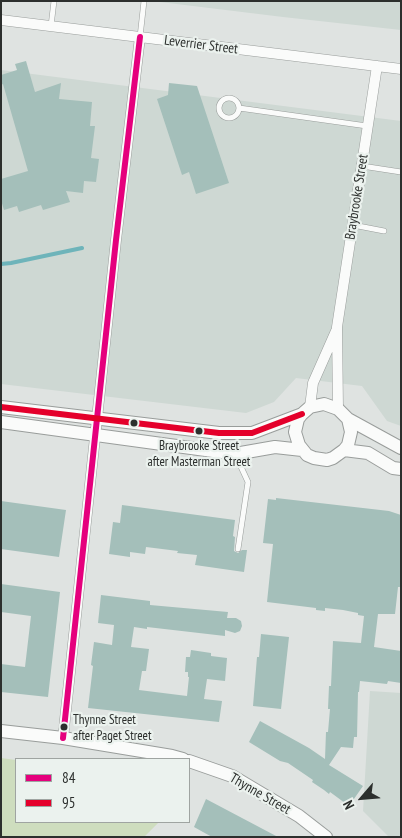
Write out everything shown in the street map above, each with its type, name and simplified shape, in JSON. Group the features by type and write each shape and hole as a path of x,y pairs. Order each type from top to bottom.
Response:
{"street":[{"name":"Leverrier Street","path":"1,20 401,69"},
{"path":"64,738 116,240 140,37"},
{"name":"Braybrooke Street","path":"338,408 337,327 377,66"},
{"name":"Braybrooke Street","path":"306,410 313,383 337,327"},
{"path":"1,407 219,434 252,433 324,404 338,408 348,419 401,448"},
{"path":"306,410 298,419 295,432 302,450 314,458 327,460 339,455 344,450 348,445 351,432 348,419"},
{"path":"1,422 235,454 276,447 302,450"},
{"path":"344,450 368,453 393,468 401,469"},
{"path":"1,731 64,738 179,758"},
{"name":"Thynne Street","path":"190,761 232,776 299,816 326,837"}],"lane":[{"path":"51,26 54,1"},
{"path":"140,37 144,1"},
{"path":"239,108 368,126"},
{"path":"361,166 401,172"},
{"path":"352,225 384,231"},
{"path":"235,454 248,482 238,549"}],"shaded area":[{"path":"152,1 401,1 401,30 283,17"},
{"path":"1,70 401,121 401,426 387,421 362,386 296,378 274,402 246,413 1,384"},
{"path":"370,691 401,693 401,837 389,837 363,811"}],"green space":[{"path":"1,758 15,760 15,823 158,823 144,837 1,837"}],"building":[{"path":"26,61 35,92 61,83 59,99 92,102 90,126 95,126 91,158 99,159 96,182 84,181 83,193 66,191 70,202 43,210 41,205 19,212 17,206 4,210 1,200 1,179 28,171 3,84 1,85 1,75 17,70 15,64"},
{"path":"169,83 197,86 229,183 196,194 189,172 182,175 157,99 168,95"},
{"path":"276,498 389,511 401,515 401,587 398,587 395,614 378,614 374,647 401,651 401,683 388,681 387,684 360,681 357,737 354,737 353,748 341,747 329,765 363,786 349,806 330,792 329,794 312,782 313,780 288,763 280,761 249,742 260,721 325,759 326,732 328,732 330,709 328,709 329,686 331,686 333,641 361,643 364,616 343,610 325,608 325,611 316,610 316,608 267,602 273,544 263,543 268,499 276,500"},
{"path":"1,501 66,510 59,557 1,549"},
{"path":"122,505 235,520 234,551 238,553 242,550 247,550 244,572 195,565 197,555 177,553 178,551 146,547 145,554 130,552 130,557 109,554 113,522 120,523"},
{"path":"1,584 60,592 48,697 1,692 1,664 25,667 31,616 1,612"},
{"path":"101,595 150,601 150,605 228,612 227,618 236,618 241,621 240,631 235,633 225,630 225,636 134,627 131,647 149,649 146,671 142,671 139,690 187,696 189,677 188,672 185,672 186,657 190,657 191,650 211,653 211,656 227,658 225,681 207,679 204,699 222,701 219,722 88,708 94,642 112,645 114,625 98,623"},
{"path":"261,634 289,637 281,709 253,706"},
{"path":"206,799 278,837 212,837 194,827"}],"waterway":[{"path":"1,264 82,248"}],"transit line":[{"name":"84","path":"63,738 116,240 140,37"},
{"name":"95","path":"1,407 219,433 252,433 302,414"}],"place":[{"name":"Braybrooke Street after Masterman Street","path":"199,431"},
{"name":"Thynne Street after Paget Street","path":"64,727"}]}
